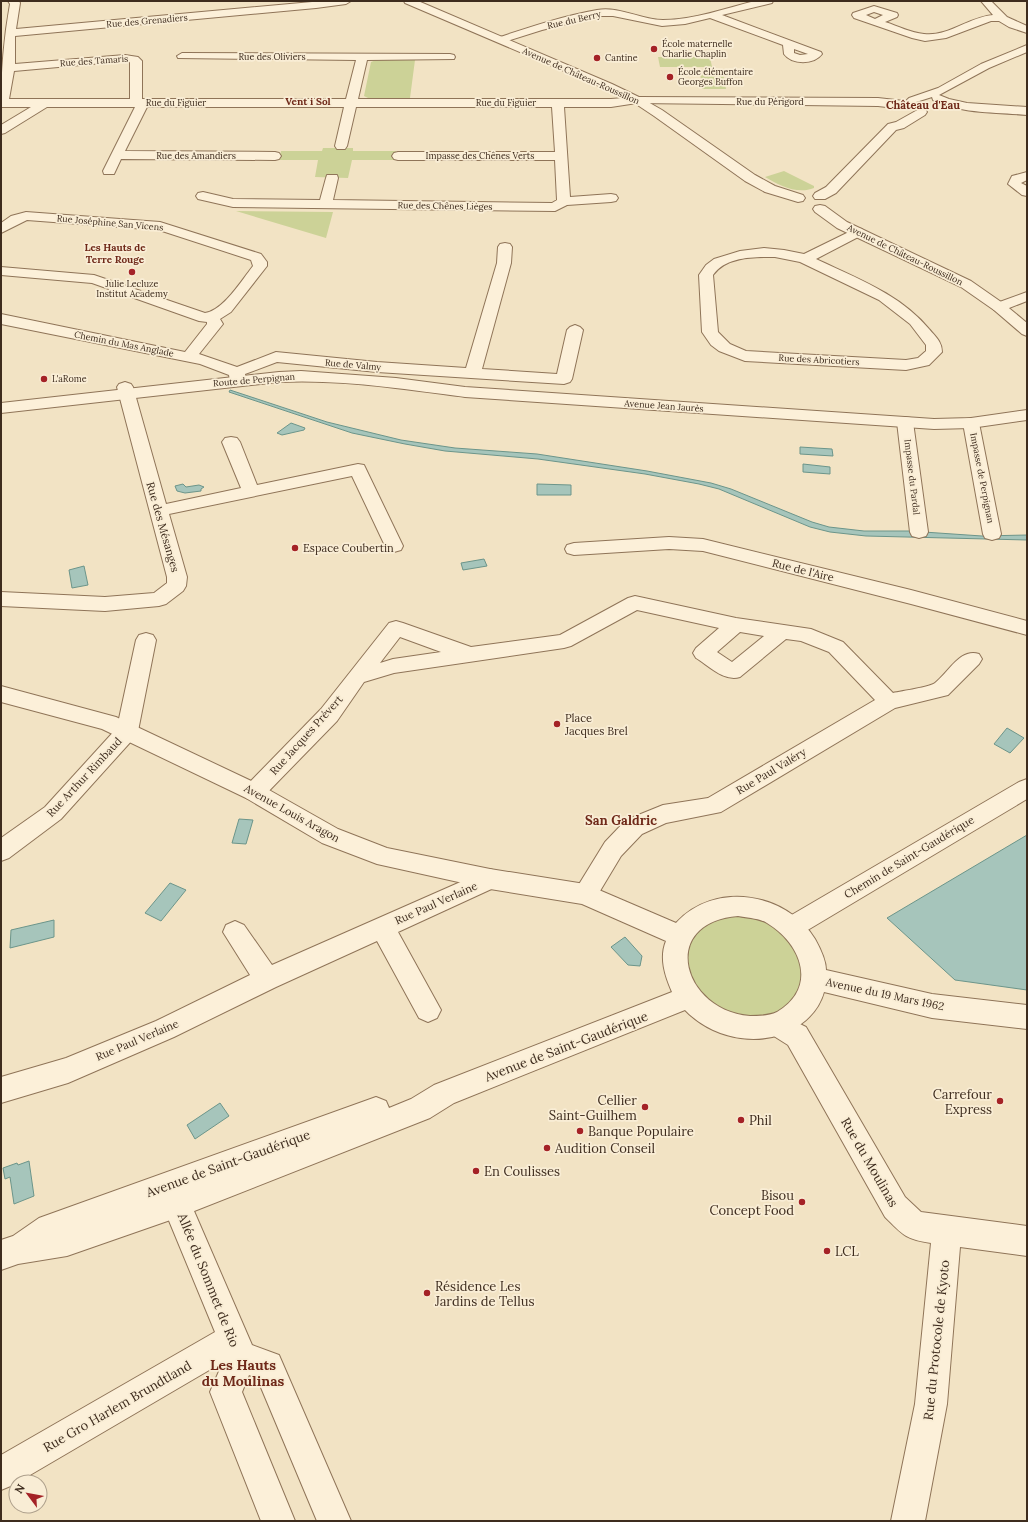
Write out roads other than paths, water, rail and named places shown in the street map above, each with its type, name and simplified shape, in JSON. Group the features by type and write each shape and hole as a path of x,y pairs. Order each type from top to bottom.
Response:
{"street":[{"path":"214,1 218,14"},
{"name":"Rue des Grenadiers","path":"10,33 97,25 195,12 218,14 346,1"},
{"name":"Rue du Berry","path":"501,40 538,28 598,13 613,13 662,23 672,23 768,1"},
{"path":"986,1 1000,18 1008,24 1027,30"},
{"path":"1,103 9,68 10,33 18,2"},
{"name":"Avenue de Château-Roussillon","path":"414,2 608,86 636,100 658,113 750,178 770,189 798,198 797,202 801,206 810,209 820,203 831,218 966,284 999,307 1027,331"},
{"name":"Rue des Grenadiers","path":"96,14 97,25"},
{"path":"712,15 788,44"},
{"path":"876,22 916,36 930,38 941,36 986,18 1000,18"},
{"path":"820,203 892,127 900,125 921,112 985,66 1027,48"},
{"name":"Rue des Oliviers","path":"182,56 450,57"},
{"path":"341,146 362,57"},
{"name":"Rue des Tamaris","path":"9,68 125,58 134,59 136,61 139,103"},
{"name":"Rue du Figuier","path":"1,103 611,103 636,100"},
{"name":"Rue du Périgord","path":"636,100 878,102 908,104"},
{"path":"908,104 937,100"},
{"path":"892,127 892,122 898,112 908,104 937,100 968,106 1027,111"},
{"path":"1,130 45,103"},
{"path":"109,170 118,155 139,103"},
{"path":"558,103 564,200 610,198"},
{"path":"908,104 911,110 921,112"},
{"name":"Rue des Amandiers","path":"118,155 275,156"},
{"name":"Impasse des Chênes Verts","path":"398,156 561,156"},
{"path":"1027,176 1017,179 1014,184 1027,192"},
{"path":"325,205 332,178"},
{"name":"Rue des Chênes Lièges","path":"203,196 233,203 325,205 543,207 555,206 564,200"},
{"name":"Rue Joséphine San Vicens","path":"1,229 16,218 26,216 160,226 256,257 260,262 260,266 226,309 221,314 212,318"},
{"path":"805,259 857,232"},
{"path":"473,374 504,263 505,247"},
{"name":"Rue des Abricotiers","path":"782,254 805,259 884,297 915,321 934,344 934,352 923,362 906,365 745,356 725,350 714,341 710,332 706,275 709,268 720,260 732,256 782,254"},
{"path":"1,271 94,280 204,318 212,318 215,324 189,357"},
{"path":"999,307 1027,296"},
{"name":"Chemin du Mas Anglade","path":"1,319 204,360 237,376"},
{"name":"Rue de Valmy","path":"237,376 276,356 299,360 377,367 564,379 575,330"},
{"name":"Route de Perpignan","path":"1,408 237,376 301,376"},
{"name":"Avenue Jean Jaurès","path":"301,376 396,383 464,392 934,424 971,423 1027,415"},
{"name":"Route de Perpignan","path":"1,401 126,390"},
{"name":"Rue des Mésanges","path":"1,599 105,604 159,599 176,586 177,577 126,390"},
{"name":"Impasse du Pardal","path":"905,422 919,532"},
{"name":"Impasse de Perpignan","path":"971,423 992,534"},
{"path":"231,442 251,492"},
{"path":"158,511 358,469 394,546"},
{"name":"Rue de l'Aire","path":"574,549 669,544 703,545 911,597 1027,628"},
{"name":"Rue Jacques Prévert","path":"357,677 393,666 564,641 635,603 736,625 804,634 836,647 889,702"},
{"path":"736,625 703,653 733,672 781,632"},
{"name":"Rue Jacques Prévert","path":"254,792 329,715 396,628 469,654"},
{"path":"127,731 146,640"},
{"name":"Rue Paul Valéry","path":"585,894 613,849 634,826 663,814 713,806 889,702 941,690 972,659"},
{"name":"Avenue Louis Aragon","path":"1,694 108,723 127,731 254,792 330,836 385,857 490,879 585,894 681,936"},
{"name":"Rue Arthur Rimbaud","path":"1,851 54,813 127,731"},
{"name":"Chemin de Saint-Gaudérique","path":"792,927 1027,788"},
{"name":"Rue Paul Verlaine","path":"1,1090 68,1070 165,1029 267,979 490,879"},
{"path":"731,906 758,909 776,916 792,927 805,942 813,960 815,979 812,993 804,1006 792,1017 778,1025 755,1029 741,1027 715,1019 701,1010 688,997 677,977 675,955 681,936 693,921 711,910 731,906"},
{"name":"Rue Paul Verlaine","path":"382,927 428,1010"},
{"path":"235,932 267,979"},
{"name":"Avenue du 19 Mars 1962","path":"815,979 932,1006 1027,1017"},
{"name":"Avenue de Saint-Gaudérique","path":"9,1252 67,1241 179,1203 420,1109 444,1094 688,997"},
{"name":"Rue du Moulinas","path":"778,1025 797,1036 895,1207 914,1226 1027,1241"},
{"name":"Avenue de Saint-Gaudérique","path":"9,1252 49,1228 417,1095 444,1094"},
{"name":"Allée du Sommet de Rio","path":"179,1203 180,1211 237,1348 226,1392 278,1521"},
{"name":"Rue du Protocole de Kyoto","path":"908,1521 931,1404 947,1230"},
{"name":"Allée du Sommet de Rio","path":"237,1348 268,1366 334,1521"},
{"name":"Rue Gro Harlem Brundtland","path":"1,1473 237,1348"}],"water":[{"path":"230,390 327,422 401,440 455,448 537,454 647,471 711,483 731,489 812,522 829,527 864,531 909,531 982,536 1027,535 1027,540 866,536 830,532 810,527 719,489 699,484 645,474 538,459 445,451 405,444 352,433 229,392"},
{"path":"291,423 305,428 304,430 282,435 277,433"},
{"path":"800,447 832,449 833,456 800,454"},
{"path":"803,464 830,467 830,474 803,472"},
{"path":"183,484 186,487 199,485 204,487 201,491 185,493 177,491 175,486"},
{"path":"537,484 571,485 571,495 537,495"},
{"path":"484,559 487,566 463,570 461,563"},
{"path":"84,566 88,585 72,588 69,570"},
{"path":"1007,728 1024,738 1010,753 994,744"},
{"path":"239,819 253,820 246,844 232,843"},
{"path":"1027,835 1027,990 955,980 887,918"},
{"path":"170,883 186,890 161,921 145,913"},
{"path":"54,920 54,937 10,948 11,930"},
{"path":"625,937 642,956 640,966 628,965 611,947"},
{"path":"220,1103 229,1116 195,1139 187,1125"},
{"path":"29,1161 34,1196 14,1204 10,1177 5,1179 3,1168"}],"place":[{"name":"École maternelle Charlie Chaplin","path":"654,49"},
{"name":"Cantine","path":"597,58"},
{"name":"École élémentaire Georges Buffon","path":"670,77"},
{"name":"Julie Lecluze Institut Academy","path":"132,272"},
{"name":"L'aRome","path":"44,379"},
{"name":"Espace Coubertin","path":"295,548"},
{"name":"Place Jacques Brel","path":"557,724"},
{"name":"Carrefour Express","path":"1000,1101"},
{"name":"Cellier Saint-Guilhem","path":"645,1107"},
{"name":"Phil","path":"741,1120"},
{"name":"Banque Populaire","path":"580,1131"},
{"name":"Audition Conseil","path":"547,1148"},
{"name":"En Coulisses","path":"476,1171"},
{"name":"Bisou Concept Food","path":"802,1202"},
{"name":"LCL","path":"827,1251"},
{"name":"Résidence Les Jardins de Tellus","path":"427,1293"}],"district":[{"name":"Vent i Sol","path":"308,101"},
{"name":"Château d'Eau","path":"923,105"},
{"name":"Les Hauts de Terre Rouge","path":"115,252"},
{"name":"San Galdric","path":"621,820"},
{"name":"Les Hauts du Moulinas","path":"243,1374"}]}
